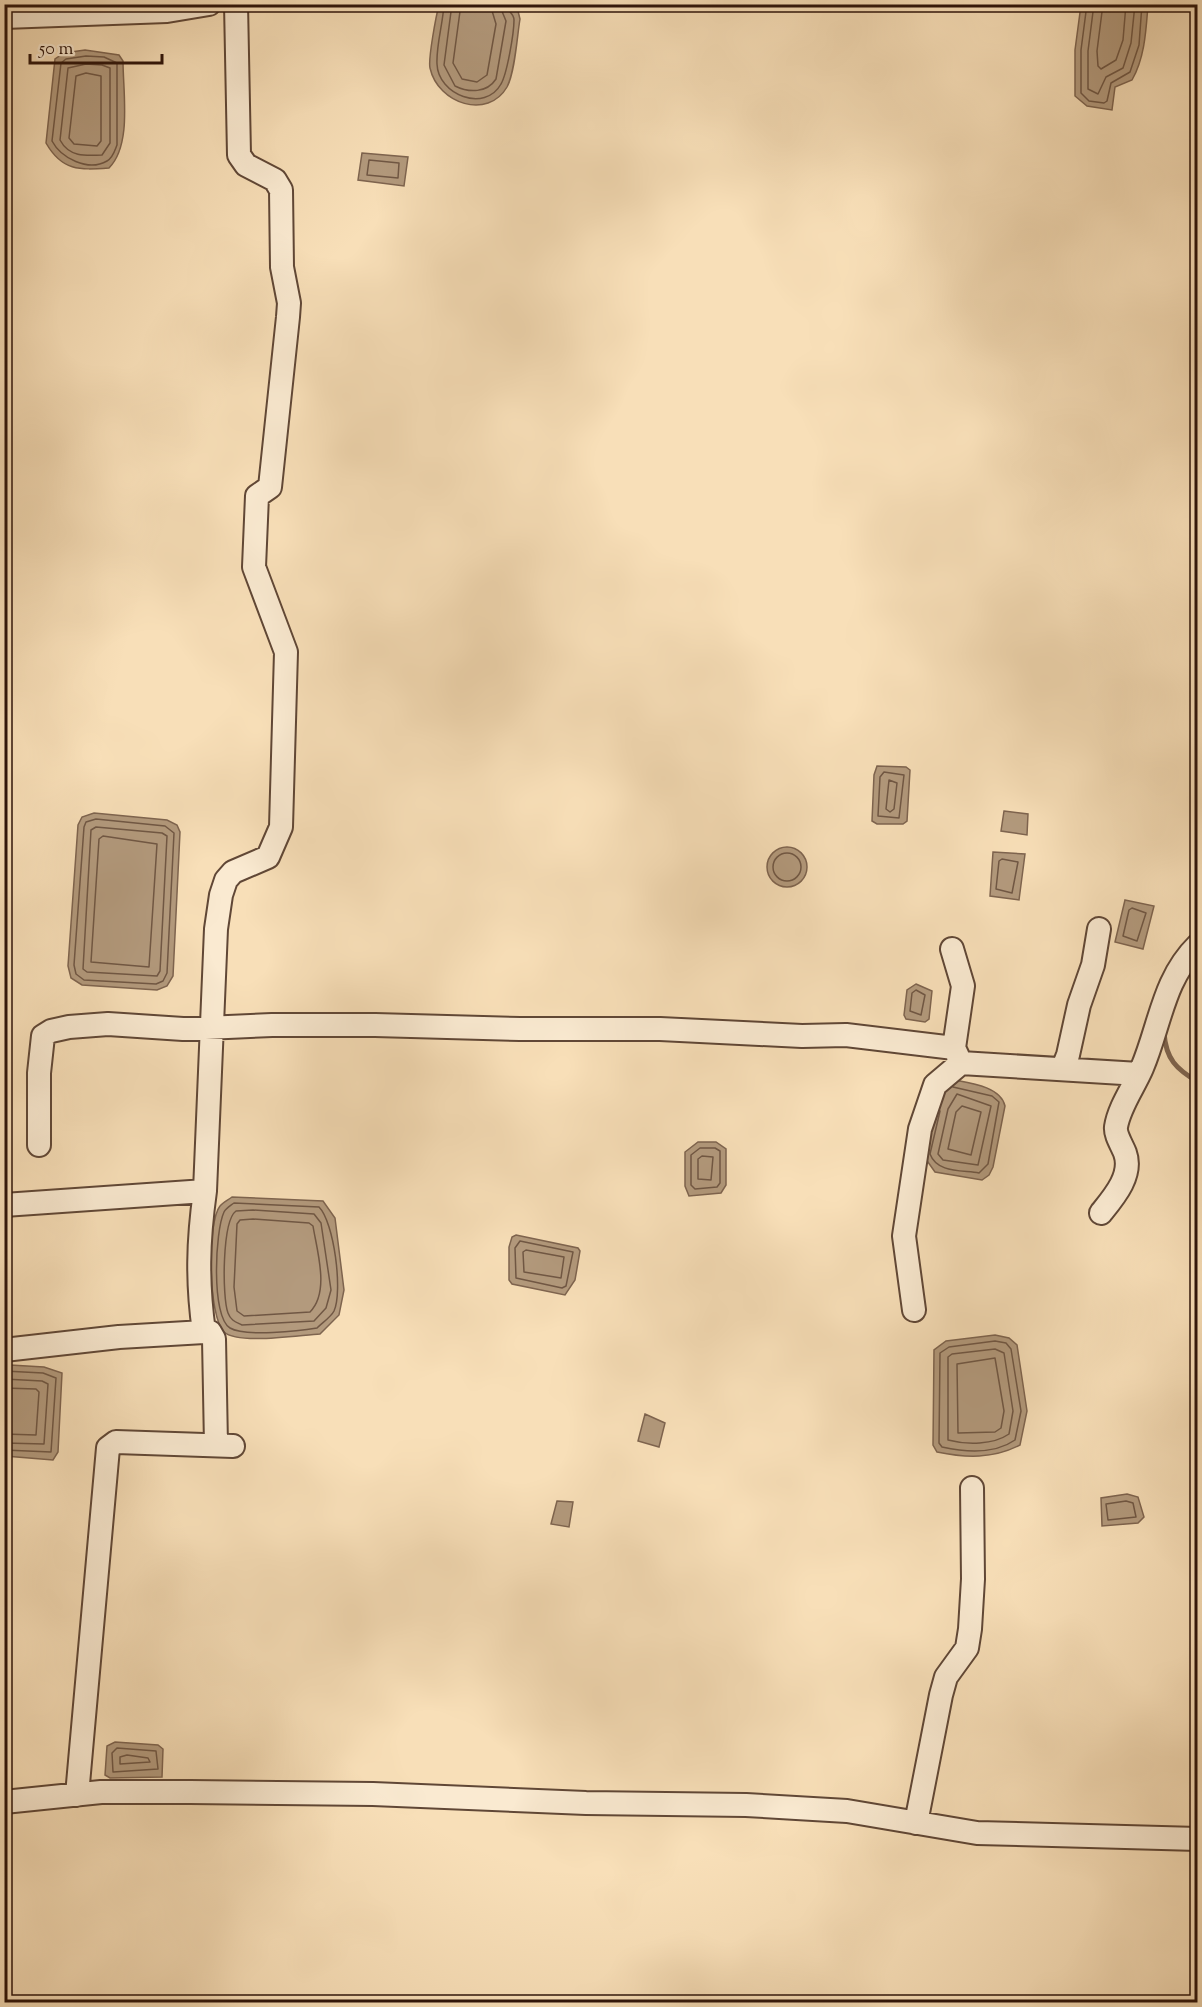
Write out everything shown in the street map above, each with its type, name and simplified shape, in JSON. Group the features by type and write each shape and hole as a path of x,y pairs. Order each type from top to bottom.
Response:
{"street":[{"path":"4,17 167,11 208,4"},
{"path":"204,1332 197,1286 199,1233 205,1191 216,929 221,895 226,880 233,872 268,857 272,849 280,827 284,757 286,652 254,567 257,496 270,487 288,317 289,303 282,267 283,201 282,190 275,180 246,165 239,155 236,4"},
{"path":"1063,1068 1079,1005 1093,965 1099,929"},
{"path":"1101,1213 1118,1192 1126,1171 1127,1158 1116,1129 1139,1074 1169,987 1197,945"},
{"path":"914,1310 904,1236 920,1128 935,1085 958,1055 963,986 952,949"},
{"path":"39,1145 39,1073 43,1036 51,1031 69,1027 108,1024 183,1029 375,1025 520,1029 660,1029 802,1036 846,1035 958,1055 1063,1068 1139,1074"},
{"path":"4,1205 205,1191"},
{"path":"4,1350 119,1337 204,1332 210,1332 214,1339 225,1445 116,1442 108,1448 77,1795"},
{"path":"916,1823 946,1677 967,1648 974,1579 972,1488"},
{"path":"4,1802 112,1792 373,1794 575,1803 746,1805 847,1811 977,1833 1197,1839"}],"water":[{"path":"439,5 509,5 518,11 520,19 512,73 507,87 499,97 488,103 476,105 464,103 453,99 435,81 430,63"},
{"path":"1081,5 1148,5 1140,62 1132,80 1115,87 1112,110 1087,106 1075,96 1075,50"},
{"path":"85,50 119,55 123,61 124,132 116,158 109,168 72,167 58,159 46,143 55,59 64,53"},
{"path":"362,153 408,157 404,186 358,180"},
{"path":"877,766 906,767 910,770 907,821 903,824 877,824 872,821 874,775"},
{"path":"1004,811 1028,814 1027,835 1001,831"},
{"path":"94,813 167,820 177,825 180,832 173,976 167,986 157,990 82,985 71,978 68,966 78,825 82,817"},
{"path":"787,847 795,848 801,853 806,859 806,875 801,881 795,886 787,887 779,886 773,881 768,875 767,867 768,859 773,853 779,848"},
{"path":"993,852 1025,854 1019,900 990,896"},
{"path":"1125,900 1154,906 1143,949 1115,942"},
{"path":"916,984 932,991 929,1019 925,1022 906,1019 904,1015 907,990"},
{"path":"955,1080 992,1090 998,1094 1005,1106 993,1167 989,1175 982,1180 935,1172 923,1155 944,1086"},
{"path":"698,1142 716,1142 726,1149 726,1185 721,1193 689,1196 685,1186 685,1152"},
{"path":"232,1197 323,1201 335,1218 344,1290 339,1315 320,1334 255,1339 231,1336 224,1332 219,1323 212,1289 211,1249 216,1215 221,1205"},
{"path":"516,1235 578,1248 580,1251 575,1280 565,1295 512,1284 509,1280 509,1247 512,1237"},
{"path":"995,1335 1009,1338 1017,1345 1027,1411 1020,1445 1000,1453 979,1456 937,1452 933,1445 934,1350 946,1341"},
{"path":"5,1366 44,1367 62,1373 58,1452 53,1460 5,1456"},
{"path":"645,1414 665,1423 659,1447 638,1441"},
{"path":"1127,1494 1138,1497 1144,1517 1138,1523 1102,1526 1101,1498"},
{"path":"557,1501 573,1502 569,1527 551,1524"},
{"path":"115,1742 158,1745 163,1749 162,1777 110,1778 105,1775 107,1746"}],"waterway":[{"path":"1164,1033 1170,1057 1178,1068 1198,1082"}]}
